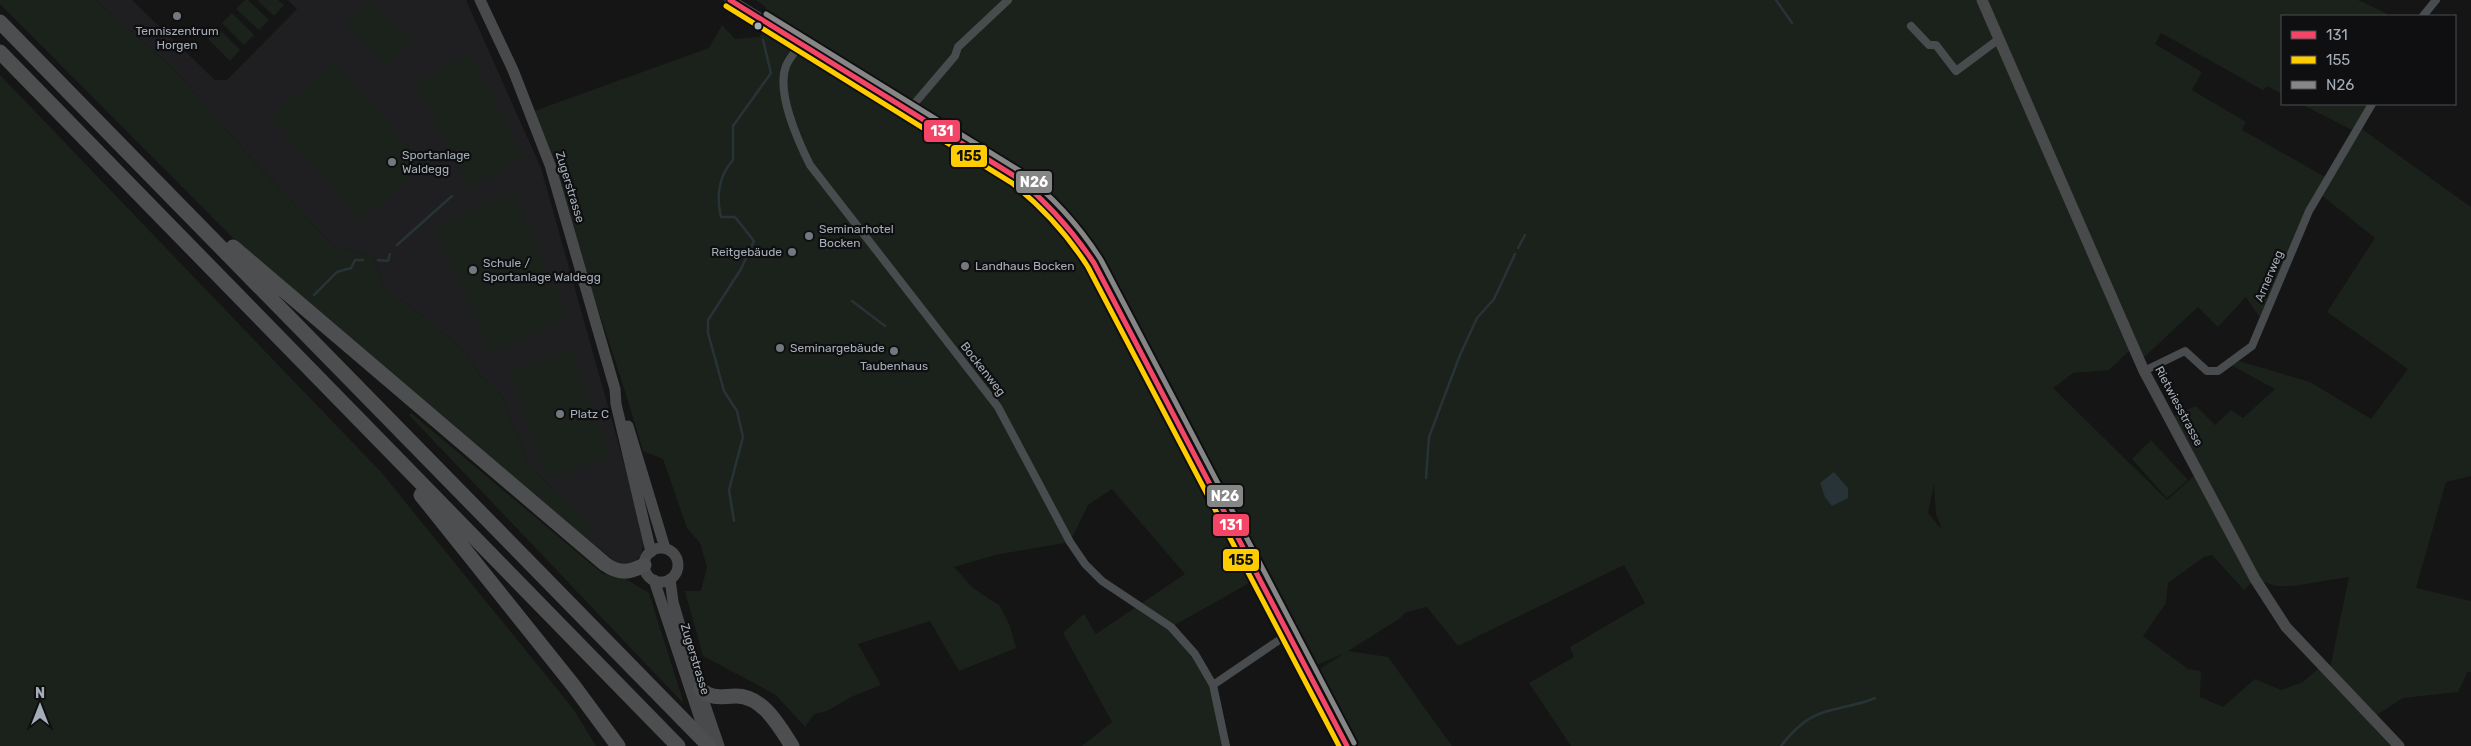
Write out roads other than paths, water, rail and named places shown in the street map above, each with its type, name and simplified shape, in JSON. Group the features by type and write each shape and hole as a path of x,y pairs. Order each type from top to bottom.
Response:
{"highway":[{"path":"0,22 709,746"},
{"path":"0,52 678,746"},
{"path":"149,174 605,564 623,572 632,571 644,566"},
{"path":"368,429 573,685 618,746"},
{"path":"700,689 714,698 740,696 756,702 771,715 792,746"}],"main road":[{"name":"Zugerstrasse","path":"480,0 513,70 550,165 614,389 651,552"},
{"path":"730,0 909,110 1031,188 1060,215 1083,246 1347,746"},
{"name":"Rietwiesstrasse","path":"1982,0 2144,371 2224,524 2279,619 2399,746"},
{"name":"Zugerstrasse","path":"614,389 622,402 665,548 674,553 678,562 677,572 670,579 673,602 719,746"},
{"path":"644,566 647,556 651,552 665,548"},
{"name":"Zugerstrasse","path":"644,566 646,573 654,580 709,746"},
{"path":"654,580 662,582 670,579"}],"street":[{"path":"909,110 955,56 958,47 1008,0"},
{"path":"2423,15 2436,0"},
{"path":"1912,26 1929,45 1936,45 1956,71 1999,39"},
{"name":"Bockenweg","path":"801,44 786,64 783,88 803,151 810,165 998,407 1070,542 1085,564 1102,581 1171,627 1195,654 1213,685 1226,746"},
{"name":"Arnerweg","path":"2144,371 2185,351 2207,371 2218,371 2252,346 2309,211 2371,105"},
{"path":"1213,685 1288,634"}],"waterway":[{"path":"1776,0 1792,23"},
{"path":"734,521 729,490 743,437 737,411 724,391 708,333 708,320 741,269 754,241 735,217 721,217 719,187 724,173 733,160 733,126 771,73 763,40"},
{"path":"397,245 452,196"},
{"path":"1518,248 1525,235"},
{"path":"378,260 388,261 390,254"},
{"path":"1426,478 1429,437 1460,355 1477,318 1494,299 1515,254"},
{"path":"314,295 337,272 351,268 355,260 363,260"},
{"path":"852,301 885,326"},
{"path":"1781,746 1798,727 1813,717 1875,698"}],"place":[{"name":"Tenniszentrum Horgen","path":"177,16"},
{"name":"Sportanlage Waldegg","path":"392,162"},
{"name":"Seminarhotel Bocken","path":"809,236"},
{"name":"Reitgebäude","path":"792,252"},
{"name":"Landhaus Bocken","path":"965,266"},
{"name":"Schule / Sportanlage Waldegg","path":"473,270"},
{"name":"Seminargebäude","path":"780,348"},
{"name":"Taubenhaus","path":"894,351"},
{"name":"Platz C","path":"560,414"}]}
